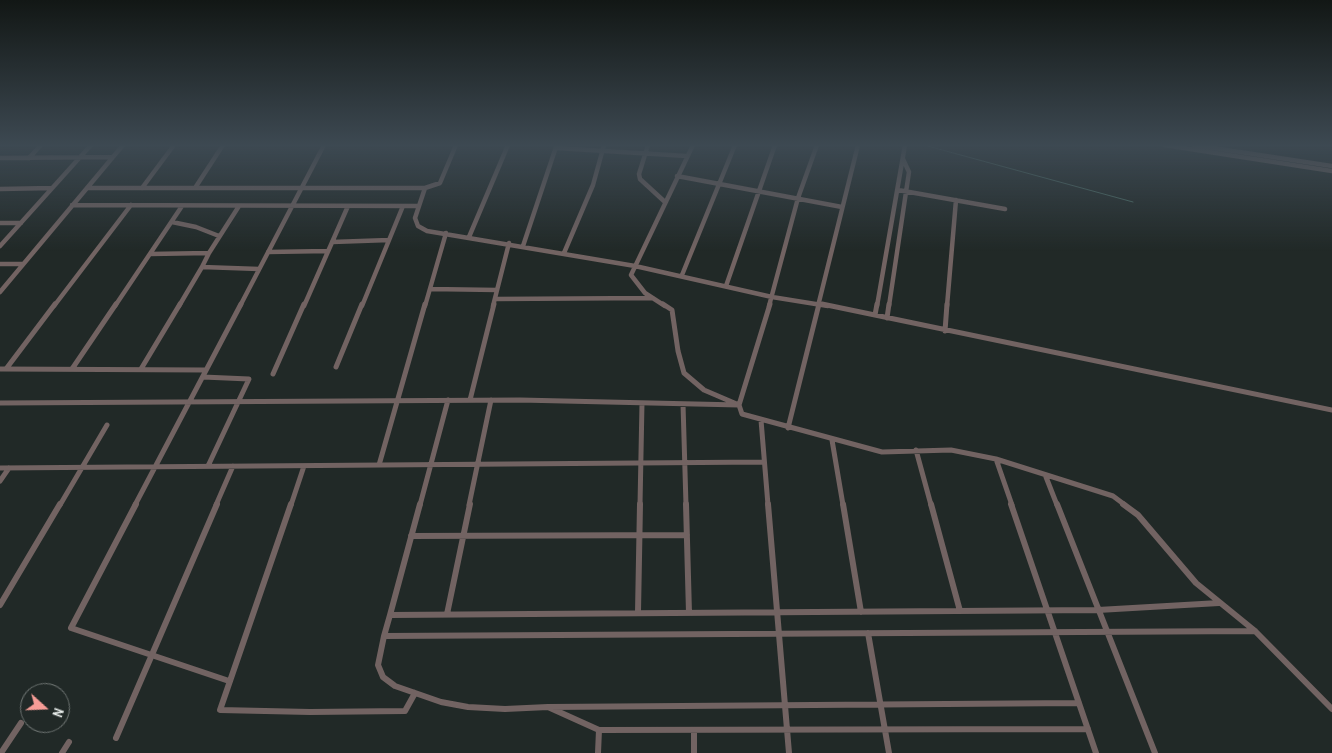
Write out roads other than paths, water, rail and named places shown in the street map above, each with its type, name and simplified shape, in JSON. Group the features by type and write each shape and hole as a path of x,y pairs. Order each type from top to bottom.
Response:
{"street":[{"path":"0,246 59,180"},
{"path":"0,292 94,180"},
{"path":"142,188 148,180"},
{"path":"195,188 200,180"},
{"path":"229,681 71,628 306,180"},
{"path":"87,188 425,188 440,183 441,180"},
{"path":"469,237 493,180"},
{"path":"523,246 545,180"},
{"path":"564,253 594,180"},
{"path":"641,180 665,202"},
{"path":"675,180 631,275 645,292 672,310 678,351 684,373 704,390 739,405"},
{"path":"707,180 842,206"},
{"path":"726,286 763,180"},
{"path":"804,180 739,405 742,414 832,440 882,452 952,450 996,459 1113,496 1138,515 1196,583 1255,631 1332,709"},
{"path":"788,428 820,304 849,180"},
{"path":"875,316 900,180"},
{"path":"887,318 908,180"},
{"path":"682,275 720,182"},
{"path":"0,189 52,188"},
{"path":"425,188 416,218 418,226 427,231 564,253 682,275 772,296 820,304 1332,410"},
{"path":"898,190 1005,209"},
{"path":"945,331 956,200"},
{"path":"72,205 419,206"},
{"path":"3,369 131,206"},
{"path":"72,370 182,206"},
{"path":"141,370 219,236 239,206"},
{"path":"273,374 348,206"},
{"path":"336,367 403,206"},
{"path":"0,223 21,222"},
{"path":"172,222 196,227 219,236"},
{"path":"378,465 446,234"},
{"path":"332,242 389,240"},
{"path":"470,400 509,244"},
{"path":"268,252 328,251"},
{"path":"150,254 209,253"},
{"path":"0,264 24,264"},
{"path":"202,267 259,268"},
{"path":"430,289 497,290"},
{"path":"495,299 653,298"},
{"path":"3,369 205,370"},
{"path":"203,377 249,378 208,466"},
{"path":"0,403 191,400 491,400 739,405"},
{"path":"448,400 384,636 378,665 383,677 395,686 441,702 468,707 505,709 548,707 1078,703"},
{"path":"447,614 491,400"},
{"path":"638,612 642,403"},
{"path":"683,404 689,613"},
{"path":"761,420 789,753"},
{"path":"0,605 107,424"},
{"path":"832,440 862,612"},
{"path":"916,450 960,611"},
{"path":"996,459 1096,753"},
{"path":"0,468 764,462"},
{"path":"116,738 233,466"},
{"path":"304,466 220,710 310,712 405,711 415,693"},
{"path":"0,481 9,468"},
{"path":"1046,476 1155,753"},
{"path":"411,536 687,535"},
{"path":"390,614 1098,610 1219,603"},
{"path":"384,636 1255,631"},
{"path":"868,633 889,753"},
{"path":"548,707 599,730 1088,729"},
{"path":"1,753 20,725"},
{"path":"598,753 599,730"},
{"path":"694,730 694,753"},
{"path":"62,753 69,742"}],"waterway":[{"path":"1053,180 1133,202"}]}
